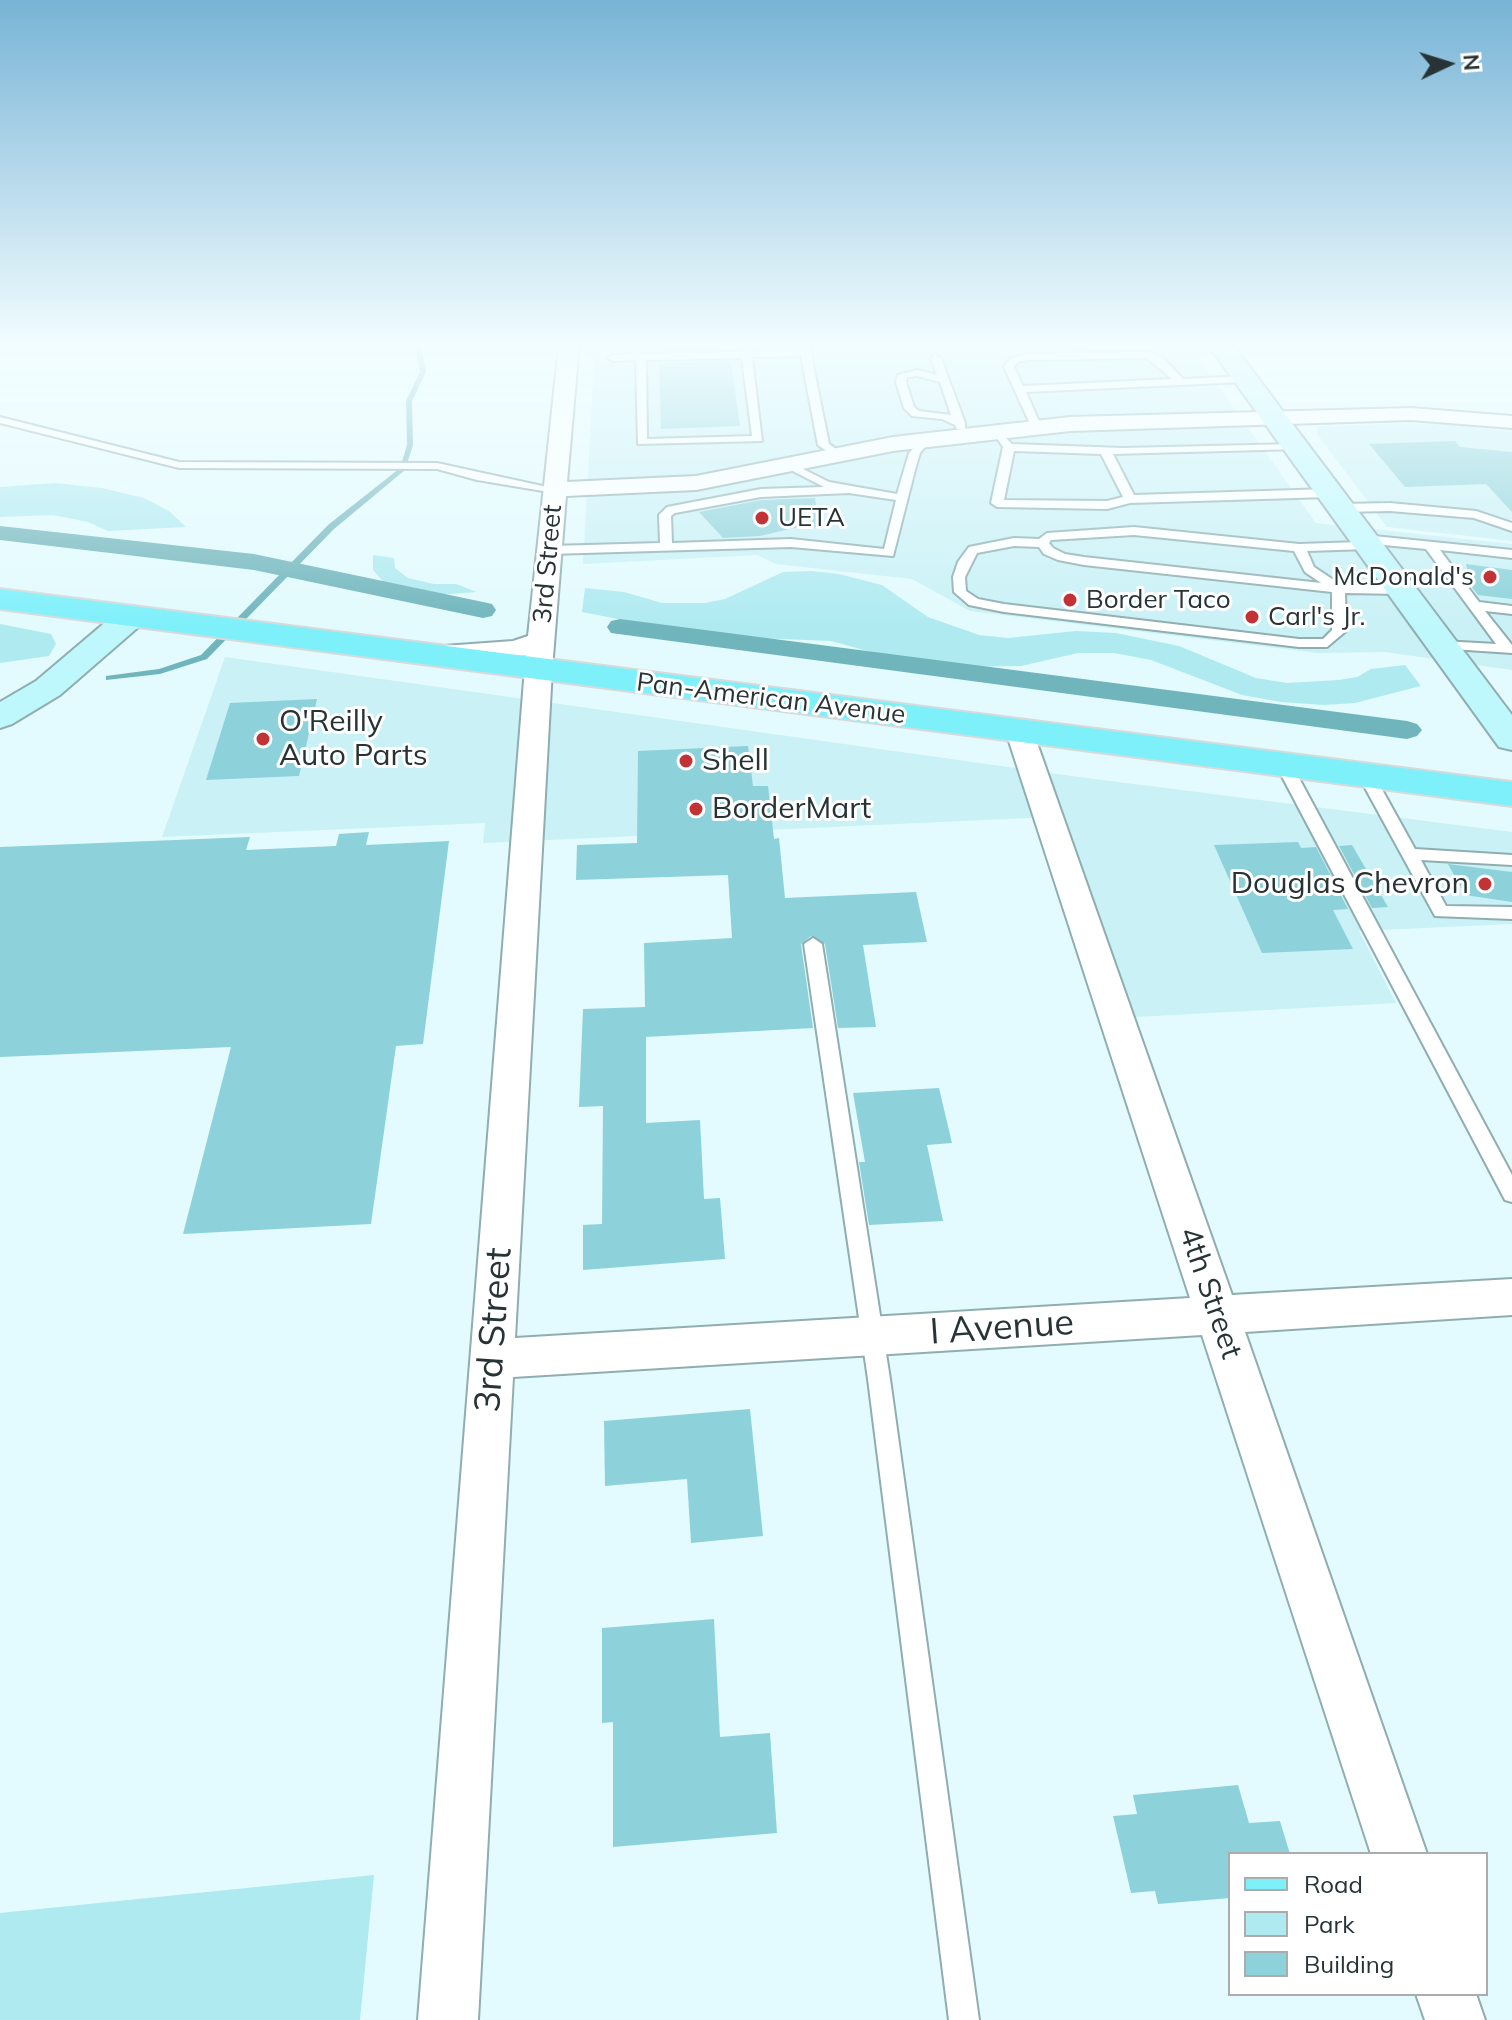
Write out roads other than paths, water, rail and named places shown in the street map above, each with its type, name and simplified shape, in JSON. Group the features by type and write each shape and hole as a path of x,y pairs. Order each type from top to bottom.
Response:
{"main road":[{"name":"Pan-American Avenue","path":"0,590 15,600 430,655 539,654 1021,732 1512,794"}],"street":[{"name":"3rd Street","path":"448,2020 539,654 560,439"},
{"path":"555,490 696,483 925,439"},
{"path":"1289,439 1512,739"},
{"path":"0,717 57,680 132,616"},
{"name":"4th Street","path":"1021,732 1398,1852"},
{"name":"I Avenue","path":"492,1359 1512,1297"},
{"path":"1447,1996 1455,2020"}],"lane":[{"path":"68,439 179,465 437,466 477,477 555,490"},
{"path":"642,439 642,442 748,439"},
{"path":"823,439 824,445 839,455"},
{"path":"550,550 791,543 889,553 915,453 926,439"},
{"path":"1004,439 997,503 1107,505 1130,499 1335,500 1476,515 1512,527"},
{"path":"1006,439 1105,450 1295,447"},
{"path":"1105,450 1130,499"},
{"path":"789,465 825,484 904,498"},
{"path":"666,546 665,515 671,510 761,493 849,490"},
{"path":"1043,543 1047,537 1134,531 1299,548 1366,542 1512,554"},
{"path":"1043,543 1014,542 973,550 964,562 959,577 960,592 974,602 1004,608 1299,643 1327,643 1339,631 1338,589"},
{"path":"1043,543 1048,551 1084,561 1338,589 1401,590"},
{"path":"1430,546 1509,649"},
{"path":"1299,548 1309,569 1338,589"},
{"path":"1475,606 1512,610"},
{"path":"1442,645 1509,649"},
{"path":"1284,765 1512,1194"},
{"path":"1366,775 1441,912 1512,913"},
{"path":"1410,854 1512,860"},
{"path":"813,944 873,1336 964,2020"}],"waterway":[{"path":"109,678 160,671 204,657 331,527 403,469 410,439"},
{"path":"0,533 254,562 483,610"},
{"path":"620,627 1407,730"}],"place":[{"name":"UETA","path":"762,518"},
{"name":"McDonald's","path":"1490,577"},
{"name":"Border Taco","path":"1070,600"},
{"name":"Carl's Jr.","path":"1252,617"},
{"name":"O'Reilly Auto Parts","path":"263,739"},
{"name":"Shell","path":"686,761"},
{"name":"BorderMart","path":"696,809"},
{"name":"Douglas Chevron","path":"1485,884"}]}
